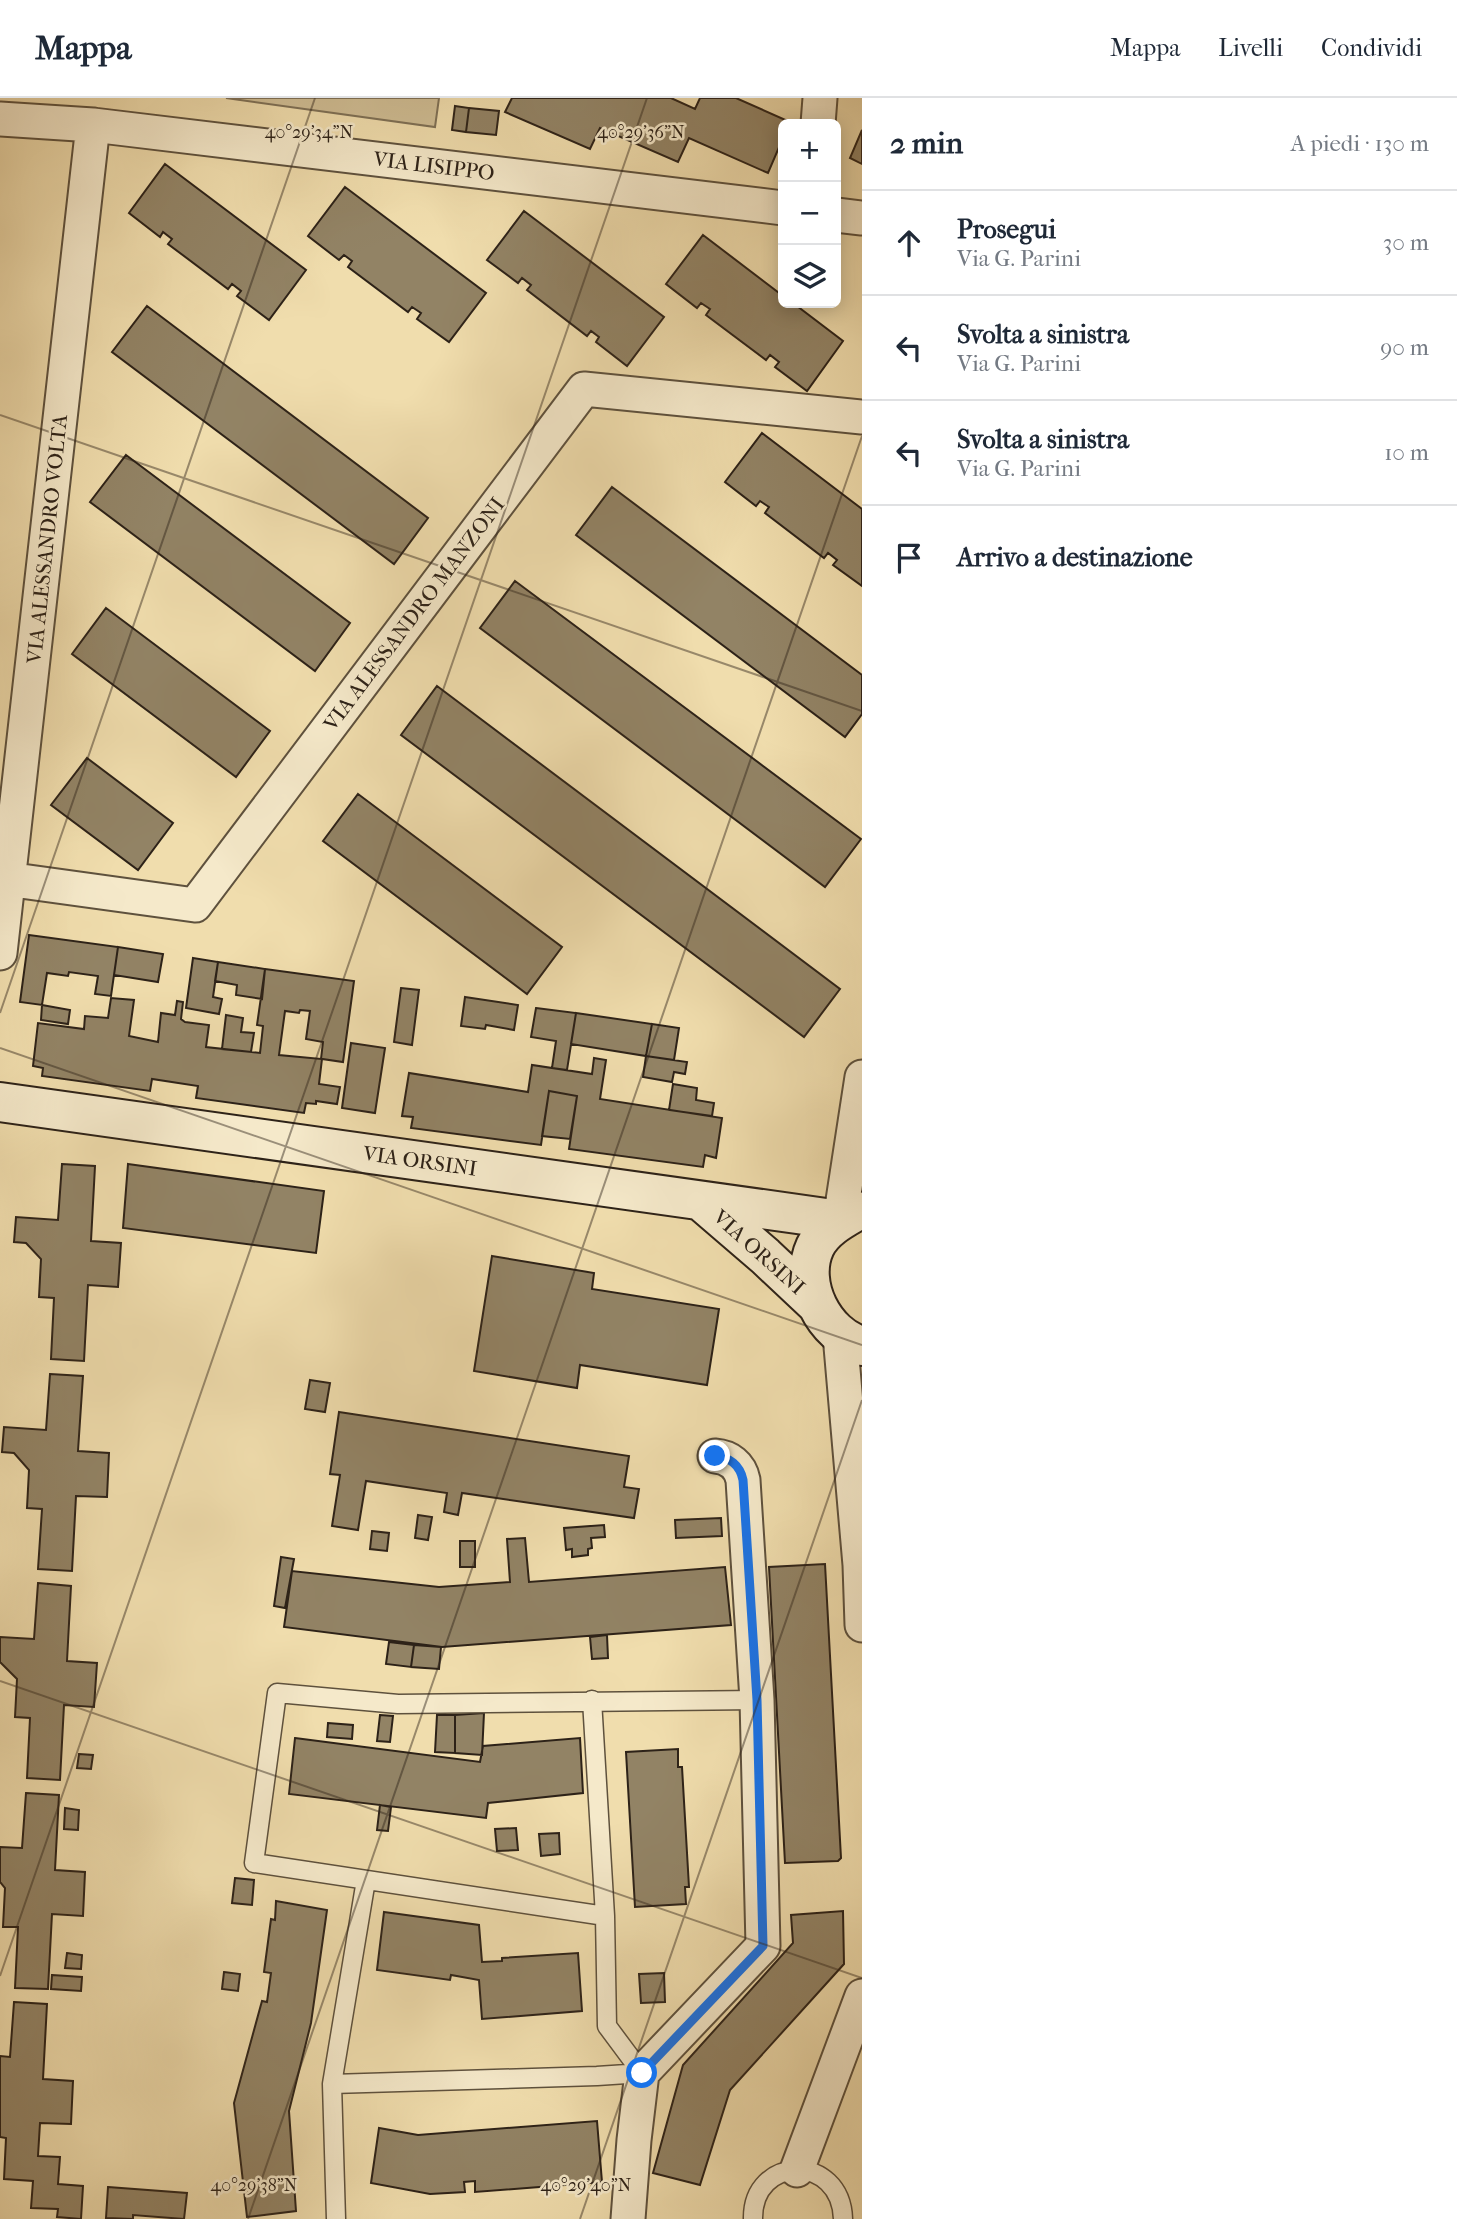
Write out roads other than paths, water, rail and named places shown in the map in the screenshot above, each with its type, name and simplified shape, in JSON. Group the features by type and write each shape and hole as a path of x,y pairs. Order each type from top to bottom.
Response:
{"main road":[{"name":"VIA ORSINI","path":"0,1102 701,1201 851,1215"},
{"name":"VIA ORSINI","path":"701,1201 765,1256 816,1304 826,1321 851,1340"},
{"path":"816,1304 811,1276 815,1247 826,1232 851,1215"}],"street":[{"path":"818,119 820,98"},
{"name":"VIA LISIPPO","path":"0,119 93,125 778,207"},
{"name":"VIA ALESSANDRO VOLTA","path":"0,954 5,879 93,125"},
{"path":"841,216 862,218"},
{"name":"VIA ALESSANDRO MANZONI","path":"5,879 195,905 584,389 862,417"},
{"path":"851,1215 862,1077"},
{"path":"851,1340 862,1625"},
{"path":"628,2219 642,2073 763,1946 757,1700 743,1480 741,1472 731,1461 715,1456"},
{"path":"797,2170 862,1997"}],"lane":[{"path":"605,1916 254,1863 277,1693 398,1704 757,1700"},
{"path":"592,1700 605,1916 607,2026 642,2073"},
{"path":"336,2219 332,2084 366,1880"},
{"path":"332,2084 642,2073"},
{"path":"753,2219 755,2201 762,2187 784,2172 797,2170 811,2171 824,2178 835,2189 842,2203 843,2219"}]}
